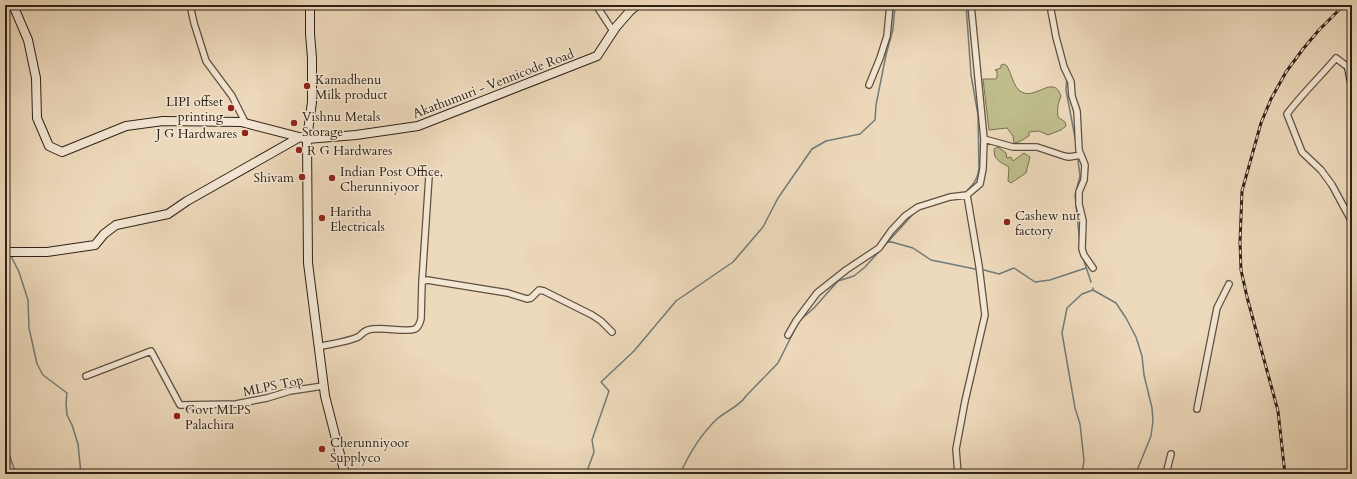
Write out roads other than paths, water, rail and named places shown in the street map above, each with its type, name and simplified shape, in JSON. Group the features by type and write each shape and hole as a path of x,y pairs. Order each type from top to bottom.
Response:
{"street":[{"path":"14,5 28,40 36,78 37,118 49,146 62,152 126,126 163,121 245,122 303,138"},
{"path":"190,5 206,61 232,96 245,122"},
{"path":"310,5 312,102 303,138 308,263 324,396 345,474"},
{"path":"596,5 613,31"},
{"name":"Akathumuri - Vennicode Road","path":"303,138 356,135 418,126 597,56 613,31 637,5"},
{"path":"869,85 880,58 886,36 890,5"},
{"path":"788,335 796,321 817,293 846,270 879,248 891,231 905,216 918,207 950,196 967,195 980,184 983,169 984,139 971,5"},
{"path":"1050,5 1056,37 1077,111 1079,150 1086,170 1079,192 1079,204 1083,221 1082,250 1093,268"},
{"path":"1352,84 1350,66 1336,58 1314,85 1300,97 1287,114 1302,152 1321,170 1332,185 1352,222"},
{"path":"5,252 47,252 95,245 104,234 116,225 168,214 186,201 303,138"},
{"path":"984,139 1013,147 1037,147 1069,157 1081,155"},
{"path":"318,347 357,337 368,330 389,328 412,330 417,328 420,324 428,176"},
{"path":"958,474 956,449 965,401 985,315 979,266 967,195"},
{"path":"422,282 427,280 435,281 508,293 527,299 531,298 538,290 544,291 592,314 612,332"},
{"path":"1197,409 1217,308 1229,284"},
{"name":"MLPS Top","path":"86,376 151,351 180,405 236,404 324,386"},
{"path":"1166,474 1171,454"}],"waterway":[{"path":"586,474 594,452 592,440 609,391 601,382 634,351 676,301 733,262 763,227 778,198 812,149 826,141 860,134 875,120 876,105 893,29 895,5"},
{"path":"966,5 971,75 978,115 979,168 975,181 967,191"},
{"path":"1067,78 1066,90 1076,143"},
{"path":"1078,160 1080,176 1075,195 1080,245"},
{"path":"798,322 814,308 838,281 854,276 865,267 915,212"},
{"path":"5,224 7,227 9,247"},
{"path":"888,241 913,248 931,260 975,269"},
{"path":"11,256 19,272 28,300 29,328 37,364 43,375 67,393 67,415 78,444 81,474"},
{"path":"1083,258 1091,282"},
{"path":"984,270 999,274 1014,268 1035,282 1050,280 1086,268"},
{"path":"1082,474 1084,460 1080,424 1075,408 1062,333 1067,308 1082,294 1093,290 1093,288"},
{"path":"1093,290 1116,303 1136,337 1142,356 1153,421 1151,436 1138,468 1138,474"},
{"path":"680,474 687,459 711,425 721,416 737,406 778,363 794,331"},
{"path":"5,443 16,474"}],"railway":[{"path":"1285,474 1278,411 1241,270 1240,242 1242,191 1261,123 1271,99 1286,72 1303,49 1319,30 1344,5"}],"place":[{"name":"Kamadhenu Milk product","path":"307,86"},
{"name":"LIPI offset printing","path":"231,108"},
{"name":"Vishnu Metals Storage","path":"294,123"},
{"name":"J G Hardwares","path":"245,133"},
{"name":"R G Hardwares","path":"299,150"},
{"name":"Shivam","path":"302,177"},
{"name":"Indian Post Office, Cherunniyoor","path":"332,178"},
{"name":"Haritha Electricals","path":"322,218"},
{"name":"Cashew nut factory","path":"1007,222"},
{"name":"Govt MLPS Palachira","path":"177,416"},
{"name":"Cherunniyoor Supplyco","path":"322,449"}]}
